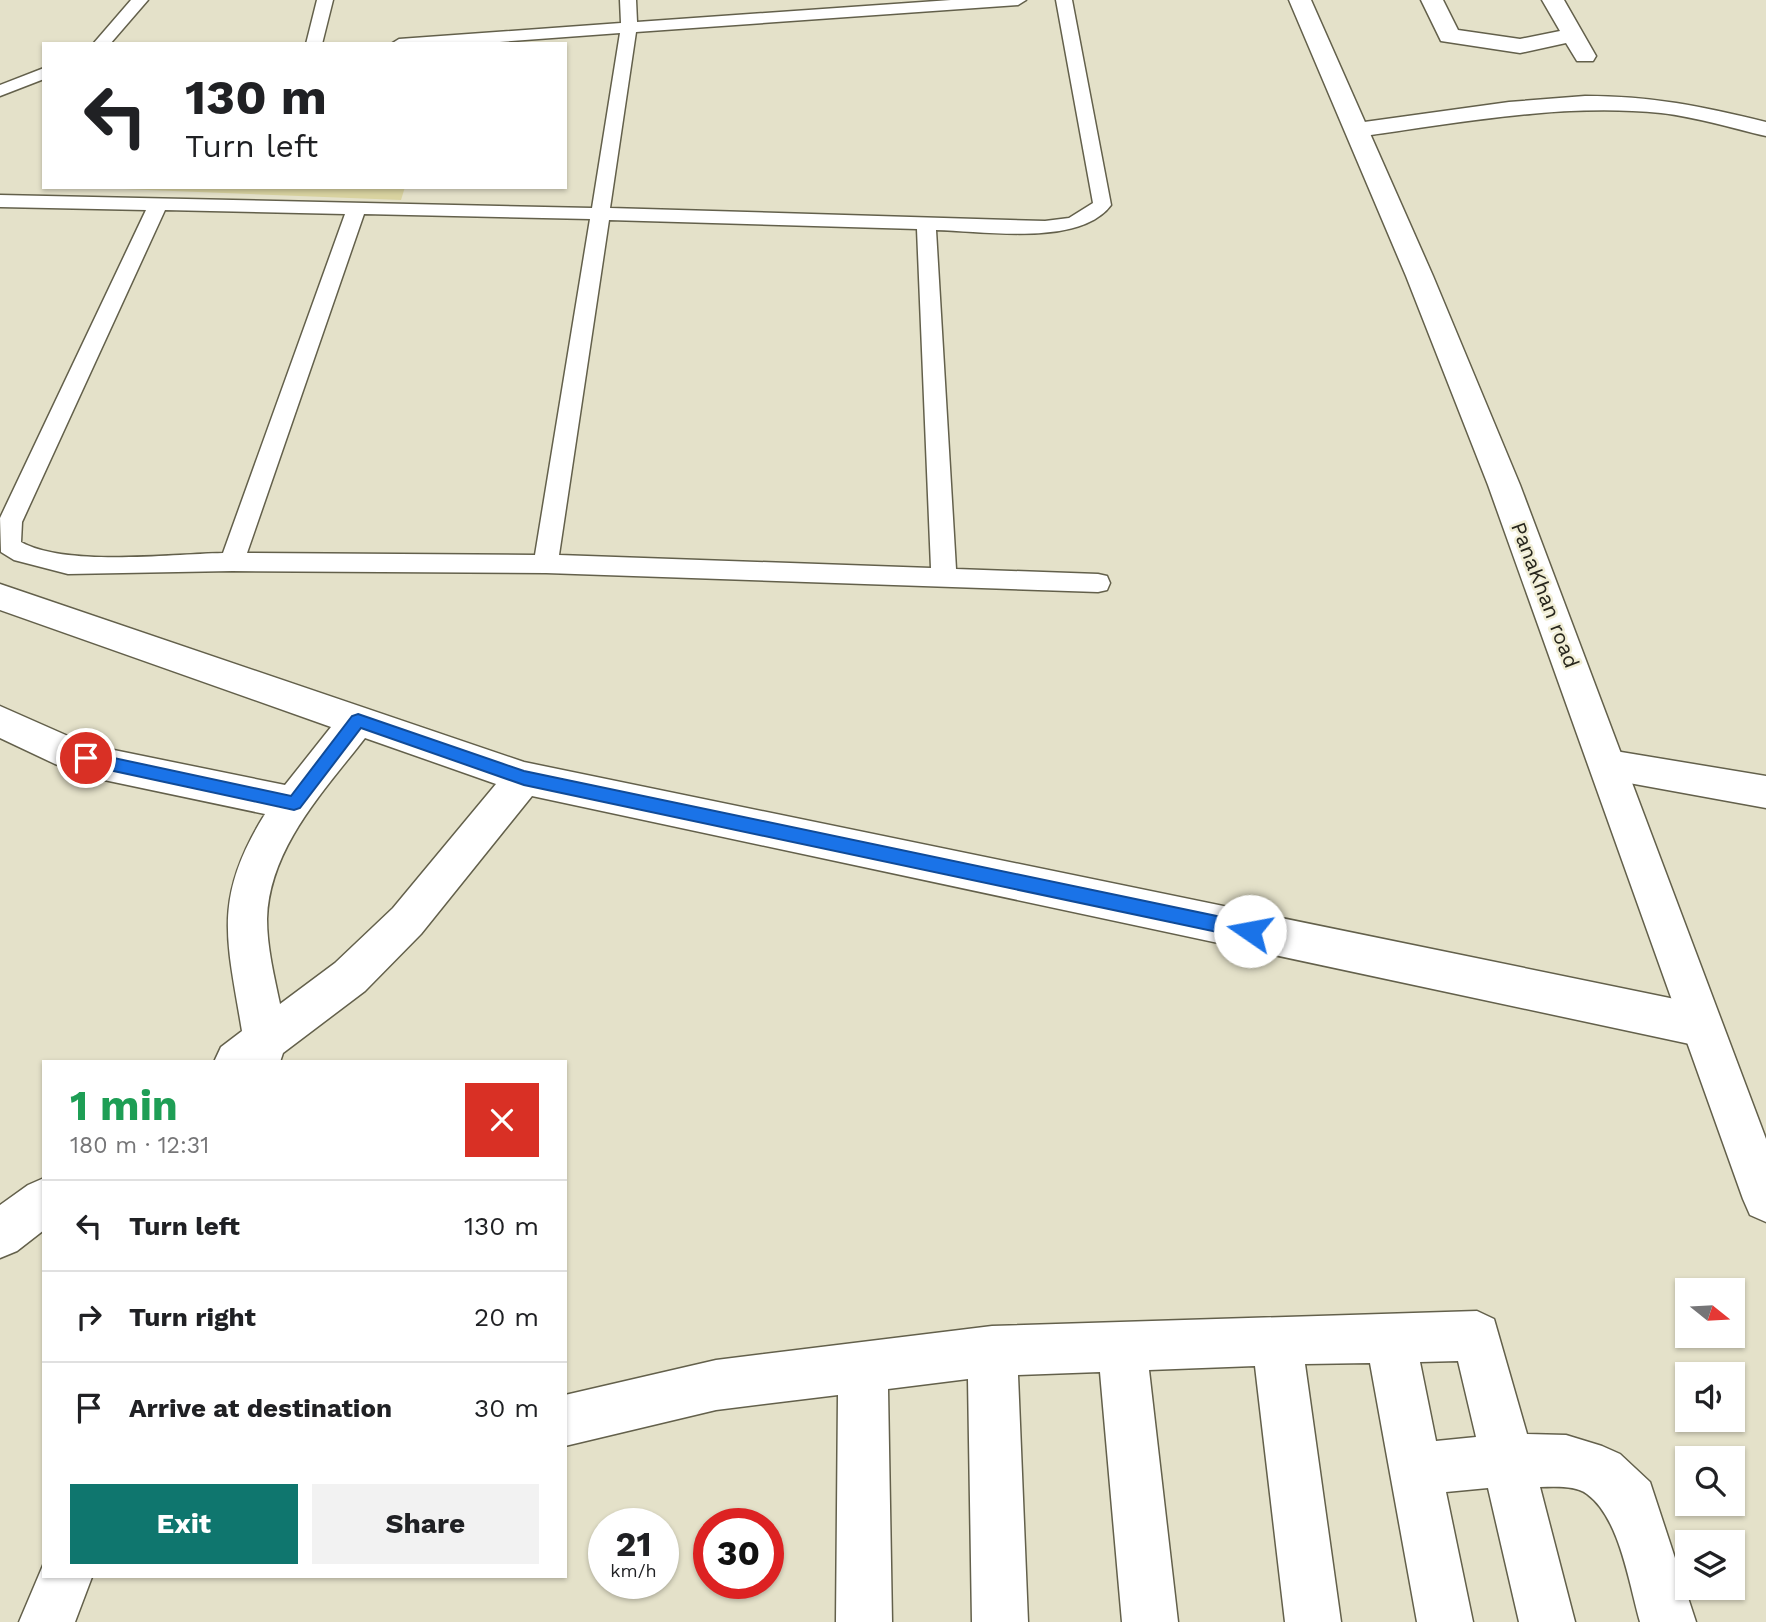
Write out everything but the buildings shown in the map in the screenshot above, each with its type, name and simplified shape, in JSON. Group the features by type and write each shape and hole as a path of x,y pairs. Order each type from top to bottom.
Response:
{"street":[{"name":"PanaKhan road","path":"1300,0 1419,271 1531,555 1609,766 1699,1025 1766,1199"},
{"path":"1432,0 1449,36 1520,46 1573,35"},
{"path":"1553,0 1586,57"},
{"path":"1357,130 1493,110 1584,104 1663,107 1766,129"},
{"path":"0,597 524,778 1699,1025"},
{"path":"253,1056 247,919 250,891 264,855 294,804 358,720"},
{"path":"0,721 68,753 104,764 294,804"},
{"path":"1609,766 1766,792"},
{"path":"253,1056 350,977 407,921 524,778"},
{"path":"0,1234 42,1202"},
{"path":"567,1421 716,1385 992,1351 1277,1340 1477,1336 1547,1622"},
{"path":"1390,1338 1445,1622"},
{"path":"1277,1340 1314,1622"},
{"path":"1122,1346 1150,1622"},
{"path":"992,1351 1000,1622"},
{"path":"863,1368 864,1622"},
{"path":"1416,1469 1508,1460 1566,1461 1602,1472 1631,1501 1668,1622"},
{"path":"47,1622 65,1578"}],"lane":[{"path":"103,42 140,0"},
{"path":"314,42 325,0"},
{"path":"546,564 602,214 629,27 628,0"},
{"path":"426,42 629,27 838,6 1018,0"},
{"path":"0,201 602,214 926,225 1072,225 1090,218 1102,205 1064,0"},
{"path":"0,91 42,74"},
{"path":"158,205 10,522 9,546 23,554 68,565 232,562 546,564 1098,583"},
{"path":"232,562 356,209"},
{"path":"926,225 944,578"}],"shaded area":[{"path":"123,189 404,189 401,200"}],"route":[{"path":"86,758 294,804 358,720 524,778 1250,931"}]}
